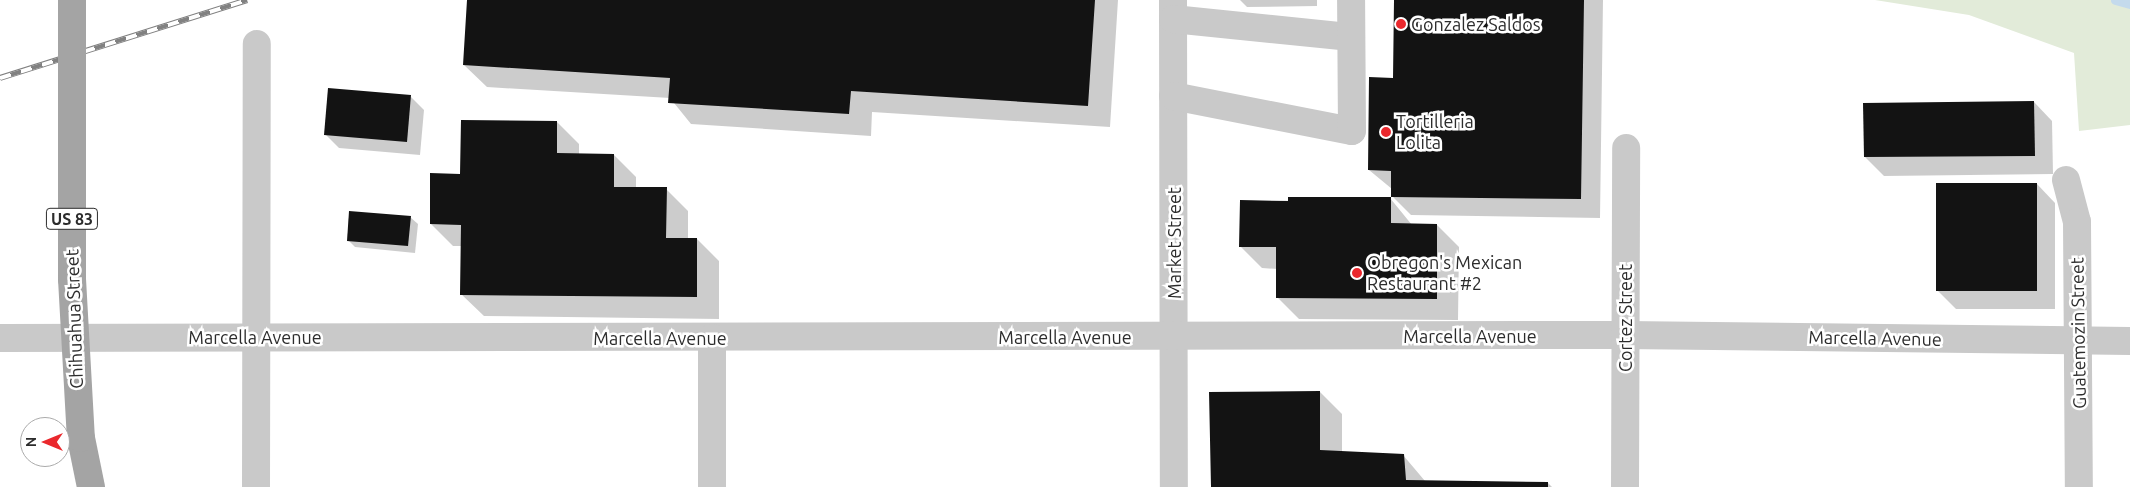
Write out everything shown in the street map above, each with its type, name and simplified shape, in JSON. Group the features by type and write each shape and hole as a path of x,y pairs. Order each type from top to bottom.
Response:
{"main road":[{"name":"Chihuahua Street","path":"72,0 72,279 81,438 91,487"}],"street":[{"path":"1173,96 1352,131 1351,0"},
{"path":"1173,10 1351,37"},
{"name":"Market Street","path":"1173,10 1174,487"},
{"path":"256,487 257,44"},
{"name":"Cortez Street","path":"1624,487 1626,148"},
{"name":"Guatemozin Street","path":"2066,180 2077,222 2079,487"},
{"name":"Marcella Avenue","path":"0,338 1625,335 2130,341"},
{"path":"712,338 712,487"}],"green space":[{"path":"1875,0 2130,0 2130,125 2079,131 2074,53 1969,15"}],"building":[{"path":"467,0 1095,0 1088,106 851,91 849,114 668,103 670,78 463,65"},
{"path":"1394,0 1584,0 1581,199 1391,197 1391,171 1368,170 1369,77 1393,78"},
{"path":"328,88 411,95 407,142 324,135"},
{"path":"2034,101 2035,156 1864,157 1863,103"},
{"path":"461,120 557,121 557,153 614,154 614,187 667,187 666,238 697,238 697,297 460,295 461,225 430,224 430,173 460,174"},
{"path":"1936,183 2037,183 2037,291 1936,291"},
{"name":"Obregon's Mexican Restaurant #2","path":"1288,197 1391,197 1391,223 1437,224 1437,299 1276,298 1276,247 1239,247 1240,200 1288,201"},
{"path":"349,211 411,216 408,246 347,241"},
{"path":"1320,391 1320,450 1404,454 1406,480 1548,482 1548,487 1211,487 1209,392"}],"waterway":[{"path":"2115,0 2130,4"}],"railway":[{"path":"0,78 247,0"}],"place":[{"name":"Gonzalez Saldos","path":"1401,24"},
{"name":"Tortilleria Lolita","path":"1386,132"},
{"name":"Obregon's Mexican Restaurant #2","path":"1357,273"}]}
